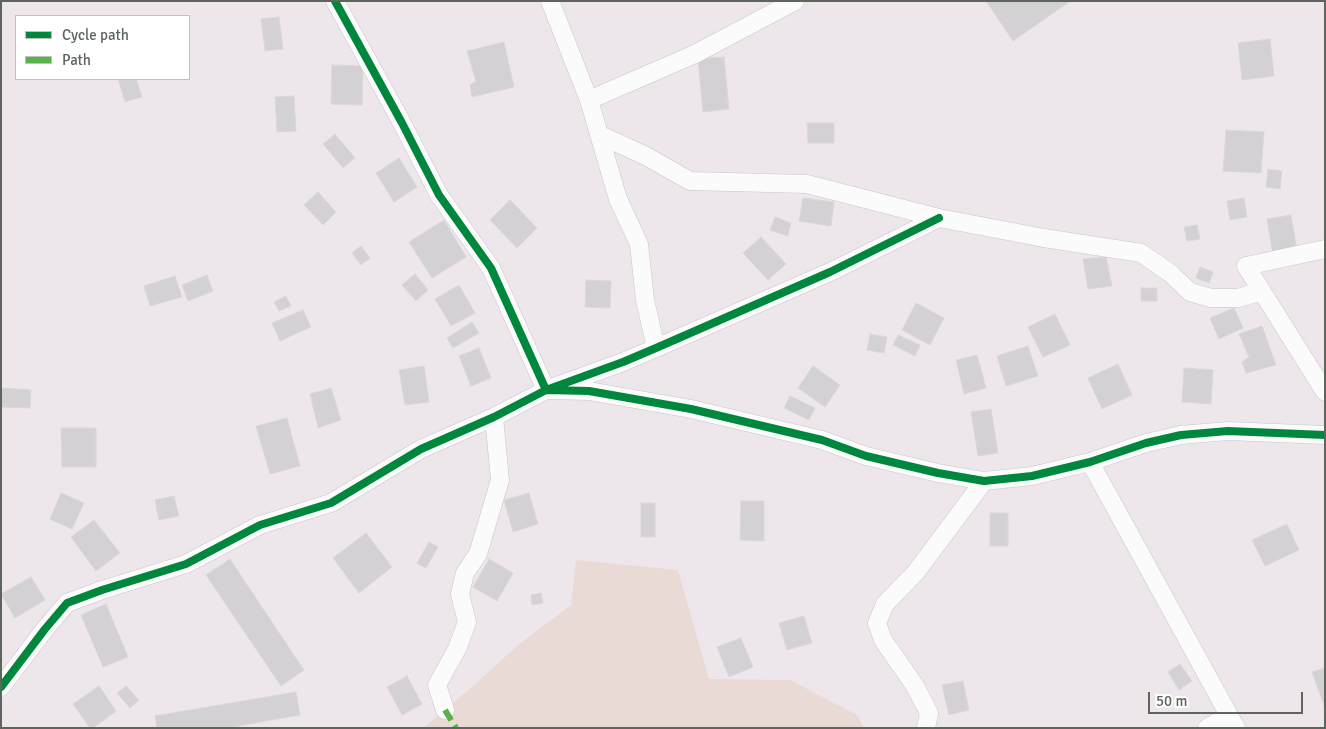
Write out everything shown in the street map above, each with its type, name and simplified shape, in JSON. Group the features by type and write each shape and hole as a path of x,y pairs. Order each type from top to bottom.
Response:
{"street":[{"path":"335,1 439,195 491,268 546,390"},
{"path":"550,1 589,100 618,199 639,244 645,300 656,348"},
{"path":"589,100 695,54 795,1"},
{"path":"600,135 646,156 690,181 807,184 939,218 1044,238 1141,253 1170,273 1190,292 1211,298 1238,298 1262,291"},
{"path":"1,687 67,603 186,564 260,525 331,503 421,449 494,417 546,390 623,362 830,272 939,218"},
{"path":"1325,248 1246,266 1325,392"},
{"path":"546,390 588,391 691,409 822,440 875,458 938,474 984,481 1032,476 1090,462 1146,443 1181,435 1228,431 1325,434"},
{"path":"444,710 437,684 468,622 460,594 465,573 478,554 500,480 494,417"},
{"path":"1090,462 1232,721 1207,728"},
{"path":"926,728 928,713 915,686 883,640 877,624 885,604 916,572 984,481"}],"shaded area":[{"path":"576,560 678,570 709,679 790,680 857,715 864,728 423,728 518,645 571,605"}],"building":[{"path":"986,1 1068,1 1069,2 1013,41"},
{"path":"279,17 283,49 265,51 261,19"},
{"path":"1270,39 1274,76 1242,80 1238,43"},
{"path":"504,42 514,87 472,97 470,85 476,81 467,51"},
{"path":"724,57 729,109 703,112 698,59"},
{"path":"332,65 363,66 362,105 331,104"},
{"path":"118,80 136,80 142,97 125,102"},
{"path":"294,96 296,131 277,132 275,97"},
{"path":"807,123 834,123 834,143 808,143"},
{"path":"1226,130 1264,132 1261,173 1223,171"},
{"path":"335,134 355,158 343,168 323,144"},
{"path":"399,158 417,187 394,202 376,173"},
{"path":"1268,169 1282,171 1280,189 1266,187"},
{"path":"318,192 336,212 323,225 304,205"},
{"path":"803,198 834,202 831,226 799,221"},
{"path":"1244,198 1247,217 1230,220 1227,201"},
{"path":"510,200 537,228 517,248 490,220"},
{"path":"1291,215 1297,250 1273,254 1267,219"},
{"path":"775,217 791,223 788,236 770,230"},
{"path":"444,220 466,257 432,278 409,242"},
{"path":"1197,225 1200,239 1187,241 1184,227"},
{"path":"761,237 786,264 768,280 743,253"},
{"path":"361,246 370,258 361,265 352,253"},
{"path":"1106,257 1112,286 1088,289 1083,259"},
{"path":"1200,267 1213,272 1209,283 1196,278"},
{"path":"415,274 428,290 416,301 402,285"},
{"path":"207,275 213,291 188,301 182,285"},
{"path":"175,276 182,297 150,306 144,286"},
{"path":"586,280 611,281 610,308 585,307"},
{"path":"459,285 475,313 451,326 435,299"},
{"path":"1141,288 1157,288 1157,301 1141,301"},
{"path":"286,296 291,306 279,311 274,302"},
{"path":"916,303 944,318 930,345 902,330"},
{"path":"1234,308 1243,328 1219,339 1210,318"},
{"path":"303,310 311,327 280,341 272,323"},
{"path":"1055,314 1070,345 1043,357 1028,327"},
{"path":"472,322 479,333 453,348 447,338"},
{"path":"1262,326 1276,365 1246,373 1242,362 1249,357 1239,334"},
{"path":"870,334 887,337 884,353 867,350"},
{"path":"898,335 920,345 915,356 893,345"},
{"path":"1028,346 1038,376 1006,386 997,356"},
{"path":"479,348 491,378 471,386 459,356"},
{"path":"977,355 986,388 964,394 956,360"},
{"path":"1118,364 1132,395 1102,409 1088,378"},
{"path":"424,366 429,402 405,405 399,370"},
{"path":"813,366 840,385 825,407 798,388"},
{"path":"1184,368 1213,370 1211,404 1182,402"},
{"path":"1,388 31,390 30,408 1,407"},
{"path":"331,388 341,420 318,428 310,394"},
{"path":"790,396 815,408 809,420 784,408"},
{"path":"991,409 998,453 978,456 971,412"},
{"path":"287,418 300,466 270,474 256,426"},
{"path":"61,428 96,428 96,467 62,467"},
{"path":"61,493 84,503 72,529 50,519"},
{"path":"529,493 538,524 513,532 504,500"},
{"path":"174,496 179,516 159,520 155,500"},
{"path":"741,501 764,501 764,541 740,540"},
{"path":"641,503 655,503 655,537 641,537"},
{"path":"990,513 1008,513 1008,546 990,546"},
{"path":"94,520 120,553 96,571 71,537"},
{"path":"1287,524 1299,550 1265,566 1252,540"},
{"path":"366,533 392,567 359,593 333,558"},
{"path":"429,542 438,547 426,568 417,563"},
{"path":"230,559 304,670 281,686 206,575"},
{"path":"489,559 513,573 497,601 473,587"},
{"path":"31,577 45,600 15,618 1,594"},
{"path":"541,593 543,603 532,605 531,595"},
{"path":"106,604 128,657 103,667 81,615"},
{"path":"804,616 812,643 787,650 779,623"},
{"path":"741,638 753,667 729,677 717,647"},
{"path":"1180,664 1192,681 1179,690 1168,672"},
{"path":"1325,668 1325,708 1312,672"},
{"path":"407,676 422,704 402,715 387,687"},
{"path":"963,681 969,710 949,715 942,685"},
{"path":"99,686 116,711 93,728 90,728 73,704"},
{"path":"126,686 139,700 130,708 117,693"},
{"path":"296,692 300,715 227,728 157,728 155,716"}],"marked path":[{"path":"445,710 456,728"}],"cycle path":[{"path":"335,1 439,195 491,268 546,390 589,391 691,409 822,440 866,456 938,473 984,481 1032,476 1090,462 1146,443 1181,435 1228,431 1325,435"},
{"path":"1,687 67,603 186,564 260,525 331,503 421,449 494,417 546,390 623,362 830,272 939,218"}]}
